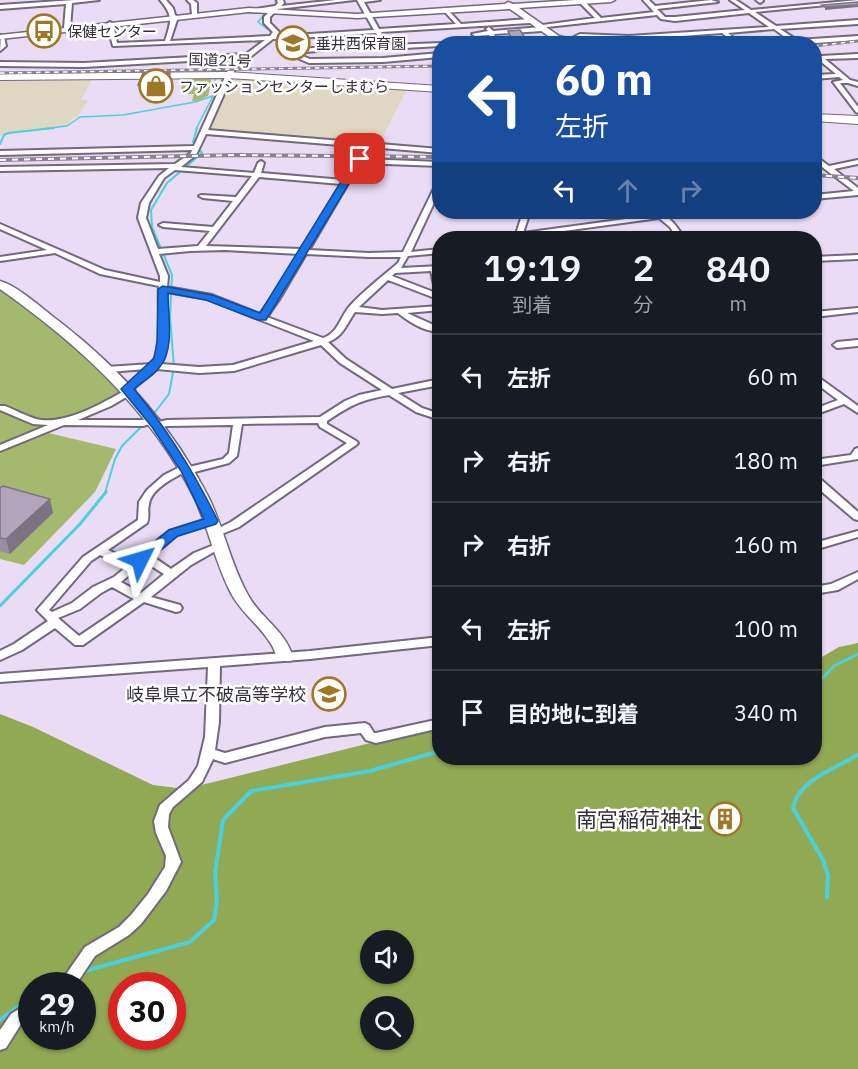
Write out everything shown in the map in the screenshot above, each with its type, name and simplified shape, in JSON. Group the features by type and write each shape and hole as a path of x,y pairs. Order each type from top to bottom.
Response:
{"highway":[{"name":"国道21号","path":"0,76 228,75 432,89"},
{"path":"822,118 858,120"}],"street":[{"path":"0,7 96,0"},
{"path":"164,0 171,8 174,18 167,43"},
{"path":"190,0 194,3 195,15"},
{"path":"253,10 279,3 351,0"},
{"path":"360,1 377,0"},
{"path":"0,49 3,46 1,37 67,28 253,10 370,16 447,11 507,3 611,0"},
{"path":"646,0 666,19 699,18 858,0"},
{"path":"733,0 787,36"},
{"path":"360,1 387,47 432,44"},
{"path":"581,1 599,19"},
{"path":"475,34 712,2 731,14"},
{"path":"67,28 71,8 69,3"},
{"path":"267,11 279,3"},
{"path":"507,3 554,36"},
{"path":"656,11 686,9"},
{"path":"0,448 108,404 129,390 155,366 160,358 168,288 160,251 145,231 142,211 161,177 188,159 197,148 228,75 246,56 272,38 276,32 267,23 267,11"},
{"path":"447,11 459,25"},
{"path":"699,18 716,32"},
{"path":"670,36 858,22"},
{"path":"110,24 116,45 241,43 308,33 342,34 459,25 536,25"},
{"path":"484,25 493,36"},
{"path":"327,26 332,34"},
{"path":"751,30 757,36"},
{"path":"724,32 729,36"},
{"path":"342,34 346,46"},
{"path":"272,38 288,52 303,60 316,62 432,56"},
{"path":"822,40 858,38"},
{"path":"288,52 384,43"},
{"path":"221,57 232,51"},
{"path":"0,64 84,66 246,56"},
{"path":"822,58 858,56"},
{"path":"822,59 848,81"},
{"path":"822,76 841,75"},
{"path":"858,84 848,81 836,82 858,111"},
{"path":"204,132 432,149"},
{"path":"262,317 368,145"},
{"path":"0,153 4,151 197,148"},
{"path":"357,161 432,164"},
{"path":"827,168 858,162"},
{"path":"200,248 257,175 261,163"},
{"path":"822,164 858,192"},
{"path":"0,169 176,167 345,182"},
{"path":"822,196 858,192"},
{"path":"203,196 239,199"},
{"path":"109,369 155,366 199,370 234,368 330,339 343,327 352,309 392,274 405,255 432,199"},
{"path":"546,231 625,219"},
{"path":"664,219 676,231"},
{"path":"163,225 216,229"},
{"path":"0,226 103,272 209,297 322,341 343,361 419,410 432,414"},
{"path":"160,251 200,248 405,255 432,252"},
{"path":"0,259 56,251"},
{"path":"822,259 858,257"},
{"path":"392,274 432,270"},
{"path":"392,274 432,292"},
{"path":"0,284 46,315 109,369 155,423 186,470 216,533 240,596 254,614 274,632 285,657"},
{"path":"352,309 400,311 432,309"},
{"path":"822,314 858,310"},
{"path":"400,311 409,318 432,328"},
{"path":"837,345 858,343"},
{"path":"2,408 36,422 60,423 322,420 362,397 432,384"},
{"path":"822,384 858,410"},
{"path":"822,389 826,388"},
{"path":"822,409 844,401"},
{"path":"0,656 18,647 53,620 112,582 173,533 216,533 229,530 274,495 285,491 353,443 331,432 323,425 322,420"},
{"path":"216,533 206,550 79,642 43,610 87,559 143,521 143,504 147,496 172,473 226,461 234,454 238,422"},
{"path":"822,461 855,457 858,451"},
{"path":"822,486 858,517"},
{"path":"822,545 858,534"},
{"path":"99,550 133,566"},
{"path":"144,556 171,574"},
{"path":"822,589 834,587 858,575"},
{"path":"112,582 142,598 176,608"},
{"path":"0,678 285,657 432,642"},
{"path":"76,972 85,957 96,946 126,930 169,877 174,862 162,832 161,816 167,804 197,779 211,745 213,663"},
{"path":"208,752 225,758 325,732 365,728 370,737 376,738 432,725"},
{"path":"0,1043 18,1018"}],"shaded area":[{"path":"93,77 81,100 88,100 78,117 73,118 68,125 0,136 0,78"},
{"path":"230,77 407,89 379,144 208,132"}],"green space":[{"path":"212,76 208,96 192,101 194,94 185,94 181,91 183,77"},
{"path":"0,290 83,349 126,389 118,398 40,431 116,449 95,492 24,565 0,559"},
{"path":"858,643 858,1069 0,1069 0,714 33,727 153,785 185,789 432,728 432,765 822,765 822,657 839,647"}],"building":[{"path":"858,2 858,5 825,7 822,5"},
{"path":"520,30 524,36 511,36 508,31"},
{"path":"143,73 170,73 167,83 138,85"},
{"path":"3,486 50,499 6,539 0,538 0,488"}],"waterway":[{"path":"271,8 276,4 275,0"},
{"path":"266,12 258,22 271,32 270,37"},
{"path":"217,73 224,64 258,46"},
{"path":"213,96 215,77"},
{"path":"41,129 67,126 80,117 123,115 195,102 213,96"},
{"path":"196,129 213,96"},
{"path":"0,144 4,135 8,133 54,128"},
{"path":"152,416 169,394 174,367 170,317 172,275 152,227 151,210 167,183 202,153 193,142 197,128"},
{"path":"105,493 115,459 122,446 145,423"},
{"path":"0,606 80,524 106,492"},
{"path":"822,679 834,666 858,654"},
{"path":"81,972 190,942 214,920 217,901 215,873 223,820 251,791 370,771 432,753"},
{"path":"827,897 828,875 823,860 793,808 796,798 810,782 858,755"},
{"path":"0,1020 18,1006"}],"railway":[{"path":"822,45 858,41"},
{"path":"0,73 432,66"},
{"path":"0,160 238,155 432,157"},
{"path":"822,176 858,178"}],"place":[{"name":"保健センター","path":"44,31"},
{"name":"垂井西保育園","path":"293,43"},
{"name":"ファッションセンターしまむら","path":"156,86"},
{"name":"岐阜県立不破高等学校","path":"329,694"},
{"name":"南宮稲荷神社","path":"725,819"}],"route":[{"path":"140,560 173,533 212,521 187,471 157,425 127,389 155,366 160,358 163,342 163,289 209,297 262,317 276,298 360,159"}]}
